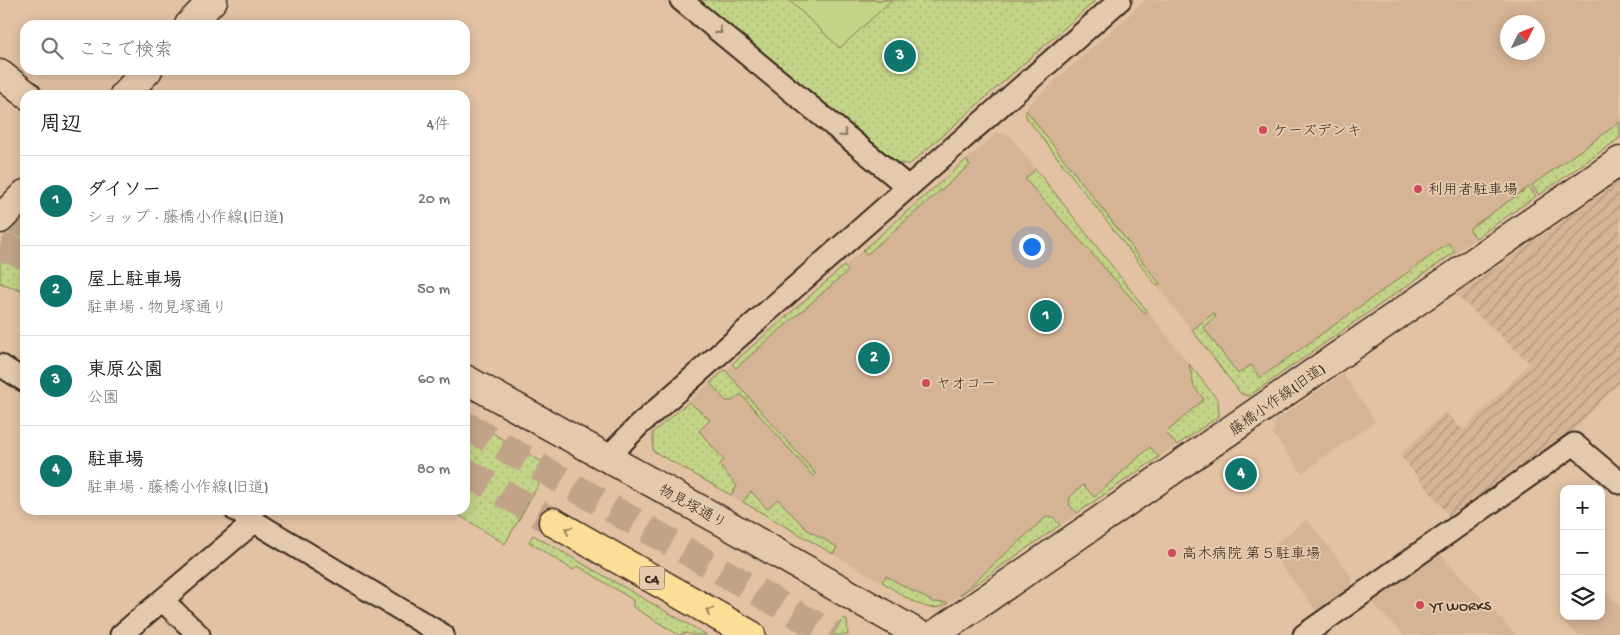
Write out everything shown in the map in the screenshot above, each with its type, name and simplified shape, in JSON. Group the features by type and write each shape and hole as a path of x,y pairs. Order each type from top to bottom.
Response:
{"highway":[{"name":"C4","path":"553,522 751,635"}],"street":[{"path":"194,20 213,0"},
{"path":"681,0 908,187"},
{"path":"607,458 639,425 1120,0"},
{"path":"0,74 21,90"},
{"path":"129,90 143,75"},
{"name":"藤橋小作線(旧道)","path":"934,635 1620,161"},
{"path":"0,219 20,199"},
{"path":"0,365 20,378"},
{"name":"物見塚通り","path":"470,382 920,635"},
{"path":"1304,635 1574,444 1620,483"},
{"path":"243,515 443,635"},
{"path":"121,635 254,522"},
{"path":"162,600 199,635"}],"shaded area":[{"path":"1146,0 1620,0 1620,138 1249,396 1241,394 1026,117 1027,106"},
{"name":"ヤオコー","path":"997,133 1009,135 1218,400 1219,416 941,608 929,609 653,451 654,432"},
{"path":"1620,181 1620,382 1573,430 1451,518 1400,455 1445,412 1463,430 1530,363 1456,295"},
{"path":"1343,374 1376,421 1302,473 1273,434 1275,421"},
{"path":"1307,519 1352,577 1350,589 1317,612 1269,549"},
{"path":"1439,553 1516,635 1404,635 1370,601"},
{"path":"1605,593 1620,606 1620,635 1579,635 1561,621 1605,620"}],"green space":[{"path":"700,0 1096,0 910,164 899,164"},
{"path":"789,0 892,0 840,48"},
{"path":"1026,110 1160,284 1157,286 1026,117"},
{"path":"1620,122 1620,138 1539,195 1532,185"},
{"path":"966,160 970,165 867,254 863,250"},
{"path":"1036,169 1147,311 1145,313 1025,179"},
{"path":"1529,187 1536,196 1476,238 1469,229"},
{"path":"20,227 20,289 0,283 0,247"},
{"path":"1449,243 1455,252 1249,396 1241,394 1192,330 1214,313 1216,316 1203,327 1238,374 1251,365 1260,378"},
{"path":"844,266 848,271 736,368 732,364"},
{"path":"1189,364 1218,400 1219,416 1177,445 1166,433 1204,399 1194,387"},
{"path":"725,370 816,474 813,476 741,394 732,401 726,401 710,383"},
{"path":"689,402 710,420 699,431 724,460 719,465 737,486 731,495 653,451 653,432"},
{"path":"470,420 549,466 505,544 459,515 470,515"},
{"path":"1150,447 1159,457 1077,513 1069,504 1070,497 1083,485 1094,497"},
{"path":"751,491 767,509 778,499 806,529 837,547 833,554 743,502"},
{"path":"1046,517 1053,517 1060,525 960,595"},
{"path":"533,535 707,635 691,635 687,633 679,635 633,607 633,600 578,566 573,570 529,542"},
{"path":"886,576 933,602 948,603 932,608 923,606 882,582"},
{"path":"843,618 847,620 848,635 833,635"}],"tunnel":[{"path":"0,216 20,222"},
{"path":"0,246 20,253"},
{"path":"470,428 833,635"},
{"path":"470,474 553,522"}],"place":[{"name":"東原公園","path":"900,56"},
{"name":"ケーズデンキ","path":"1263,130"},
{"name":"利用者駐車場","path":"1418,189"},
{"name":"ダイソー","path":"1046,316"},
{"name":"屋上駐車場","path":"874,358"},
{"name":"ヤオコー","path":"926,383"},
{"name":"駐車場","path":"1241,474"},
{"name":"高木病院 第５駐車場","path":"1172,553"},
{"name":"YT WORKS","path":"1420,605"}]}
